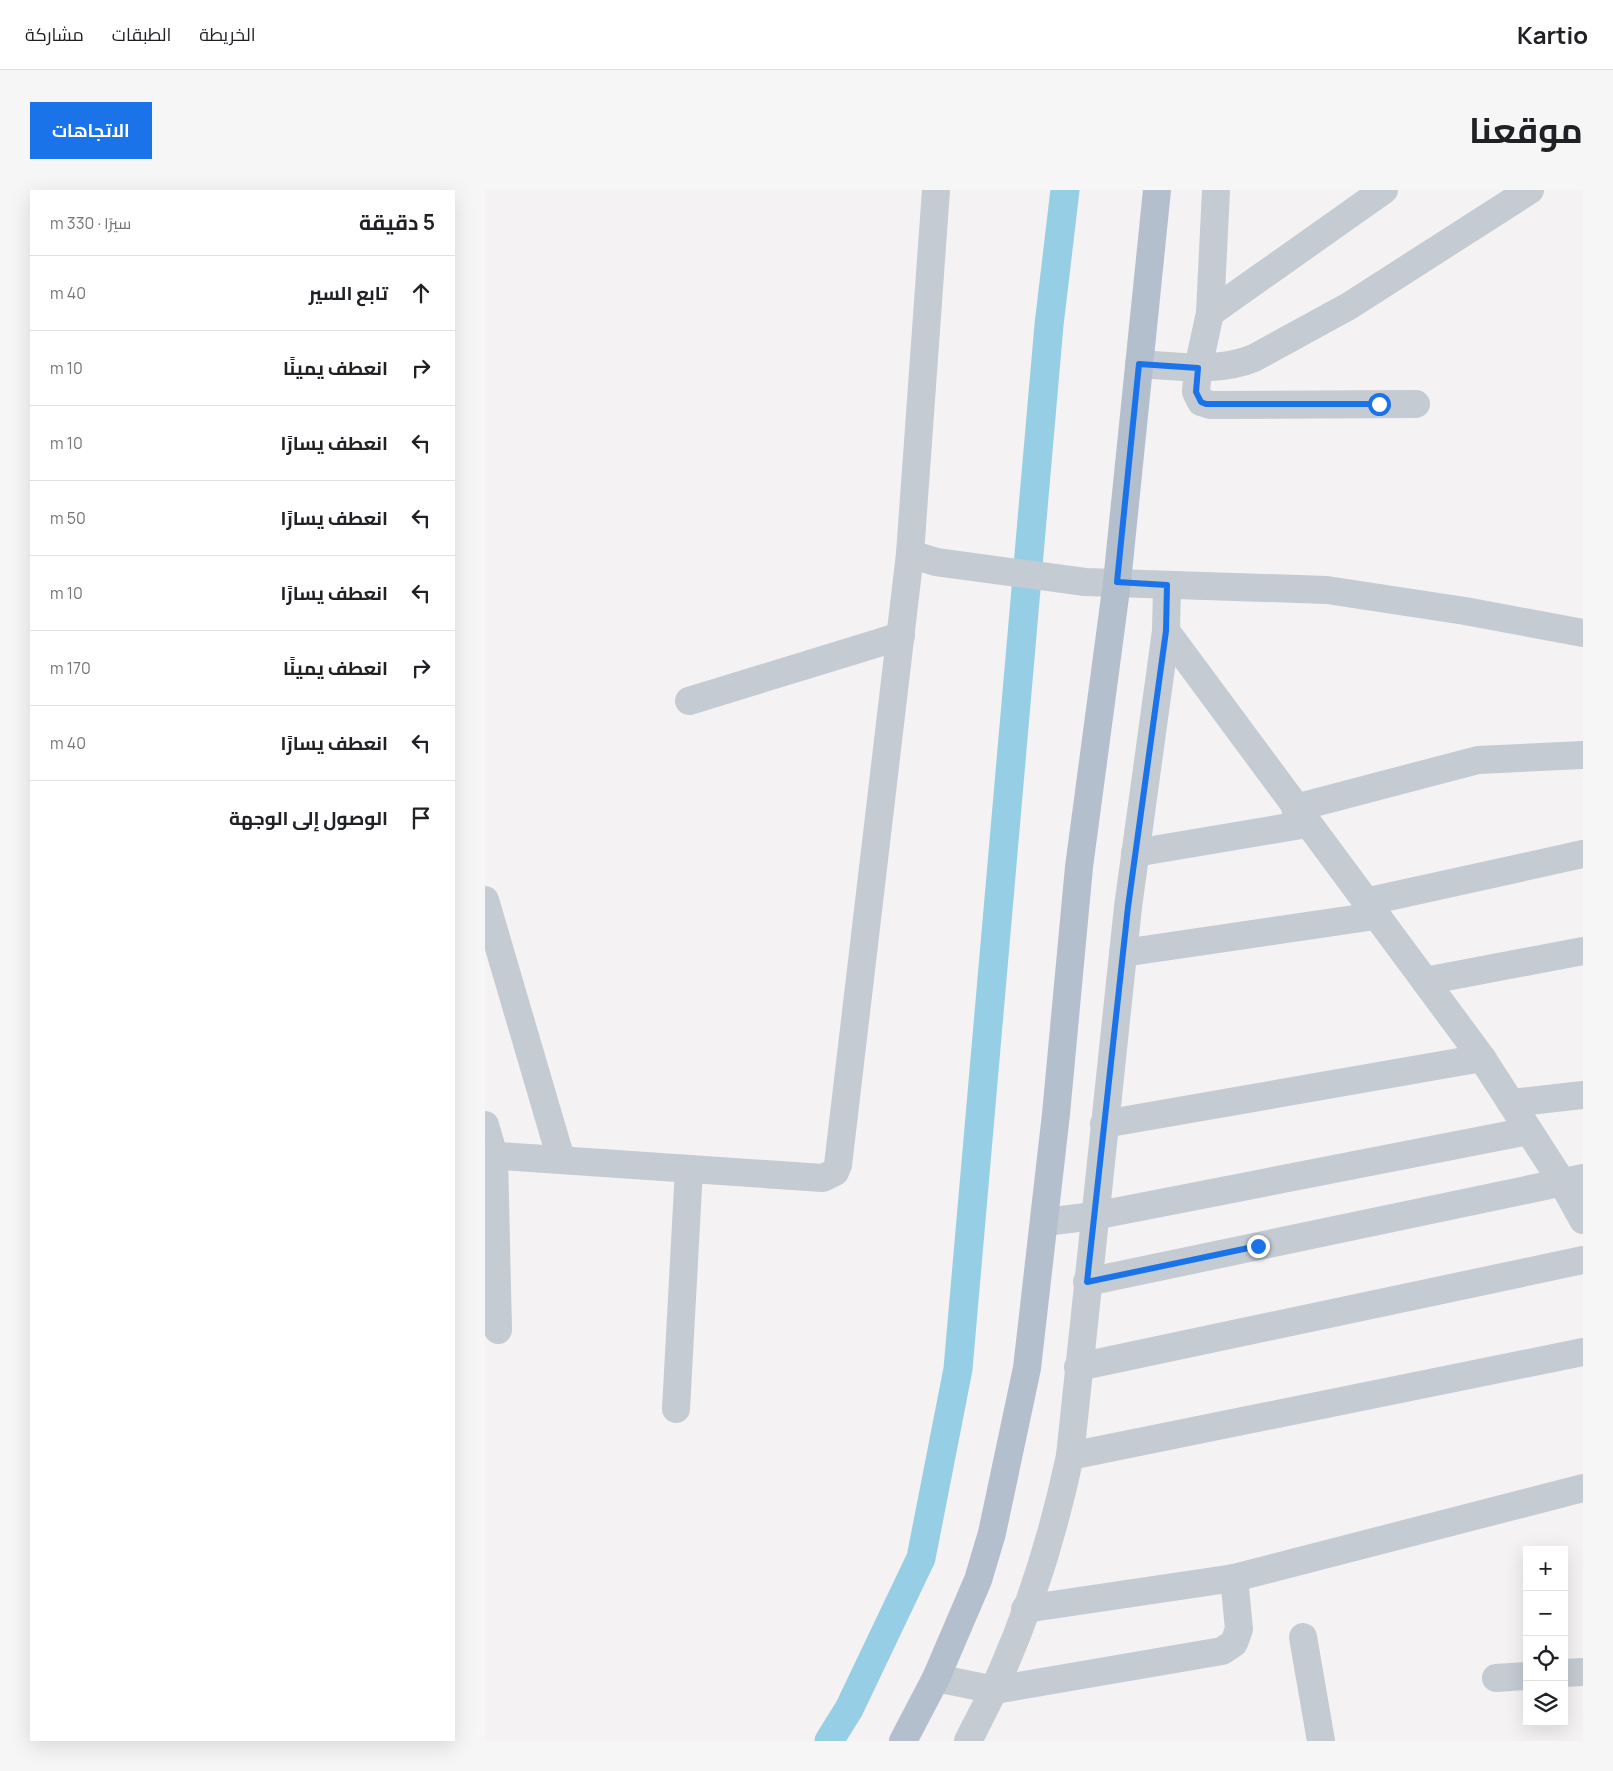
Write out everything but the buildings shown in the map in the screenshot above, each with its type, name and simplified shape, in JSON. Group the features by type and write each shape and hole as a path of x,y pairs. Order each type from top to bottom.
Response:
{"main road":[{"path":"903,1741 936,1678 978,1580 992,1533 1027,1368 1045,1222 1079,867 1117,582 1157,190"}],"street":[{"path":"489,1155 823,1178 835,1172 838,1165 910,554 936,190"},
{"path":"1210,313 1384,190"},
{"path":"1139,364 1198,368 1242,363 1349,306 1530,190"},
{"path":"1219,192 1210,313 1198,368 1196,392 1201,402 1206,404 1417,404"},
{"path":"910,554 936,562 1085,582 1327,590 1456,609 1583,634"},
{"path":"968,1741 995,1690 1025,1609 1058,1512 1070,1456 1123,953 1166,631 1167,585"},
{"path":"1166,631 1301,816 1482,1058 1529,1131 1572,1180 1583,1220"},
{"path":"689,701 901,636"},
{"path":"1135,853 1301,816 1478,760 1583,755"},
{"path":"1123,953 1370,909 1583,854"},
{"path":"485,900 561,1159"},
{"path":"1425,981 1583,951"},
{"path":"1105,1124 1482,1058"},
{"path":"1511,1103 1583,1095"},
{"path":"485,1126 489,1155 498,1330"},
{"path":"1045,1222 1095,1216 1529,1131"},
{"path":"676,1410 689,1169"},
{"path":"1087,1282 1572,1180"},
{"path":"1078,1367 1583,1260"},
{"path":"1070,1456 1583,1352"},
{"path":"1025,1609 1234,1578 1583,1488"},
{"path":"936,1678 995,1690 1222,1651 1234,1643 1239,1630 1234,1578"},
{"path":"1303,1637 1321,1741"},
{"path":"1568,1673 1583,1672"},
{"path":"1496,1678 1523,1676"}],"waterway":[{"path":"829,1741 849,1709 921,1558 958,1369 1049,325 1065,190"}],"route":[{"path":"1258,1246 1087,1282 1128,907 1166,631 1167,585 1117,582 1139,364 1198,368 1196,392 1203,404 1379,404"}]}
